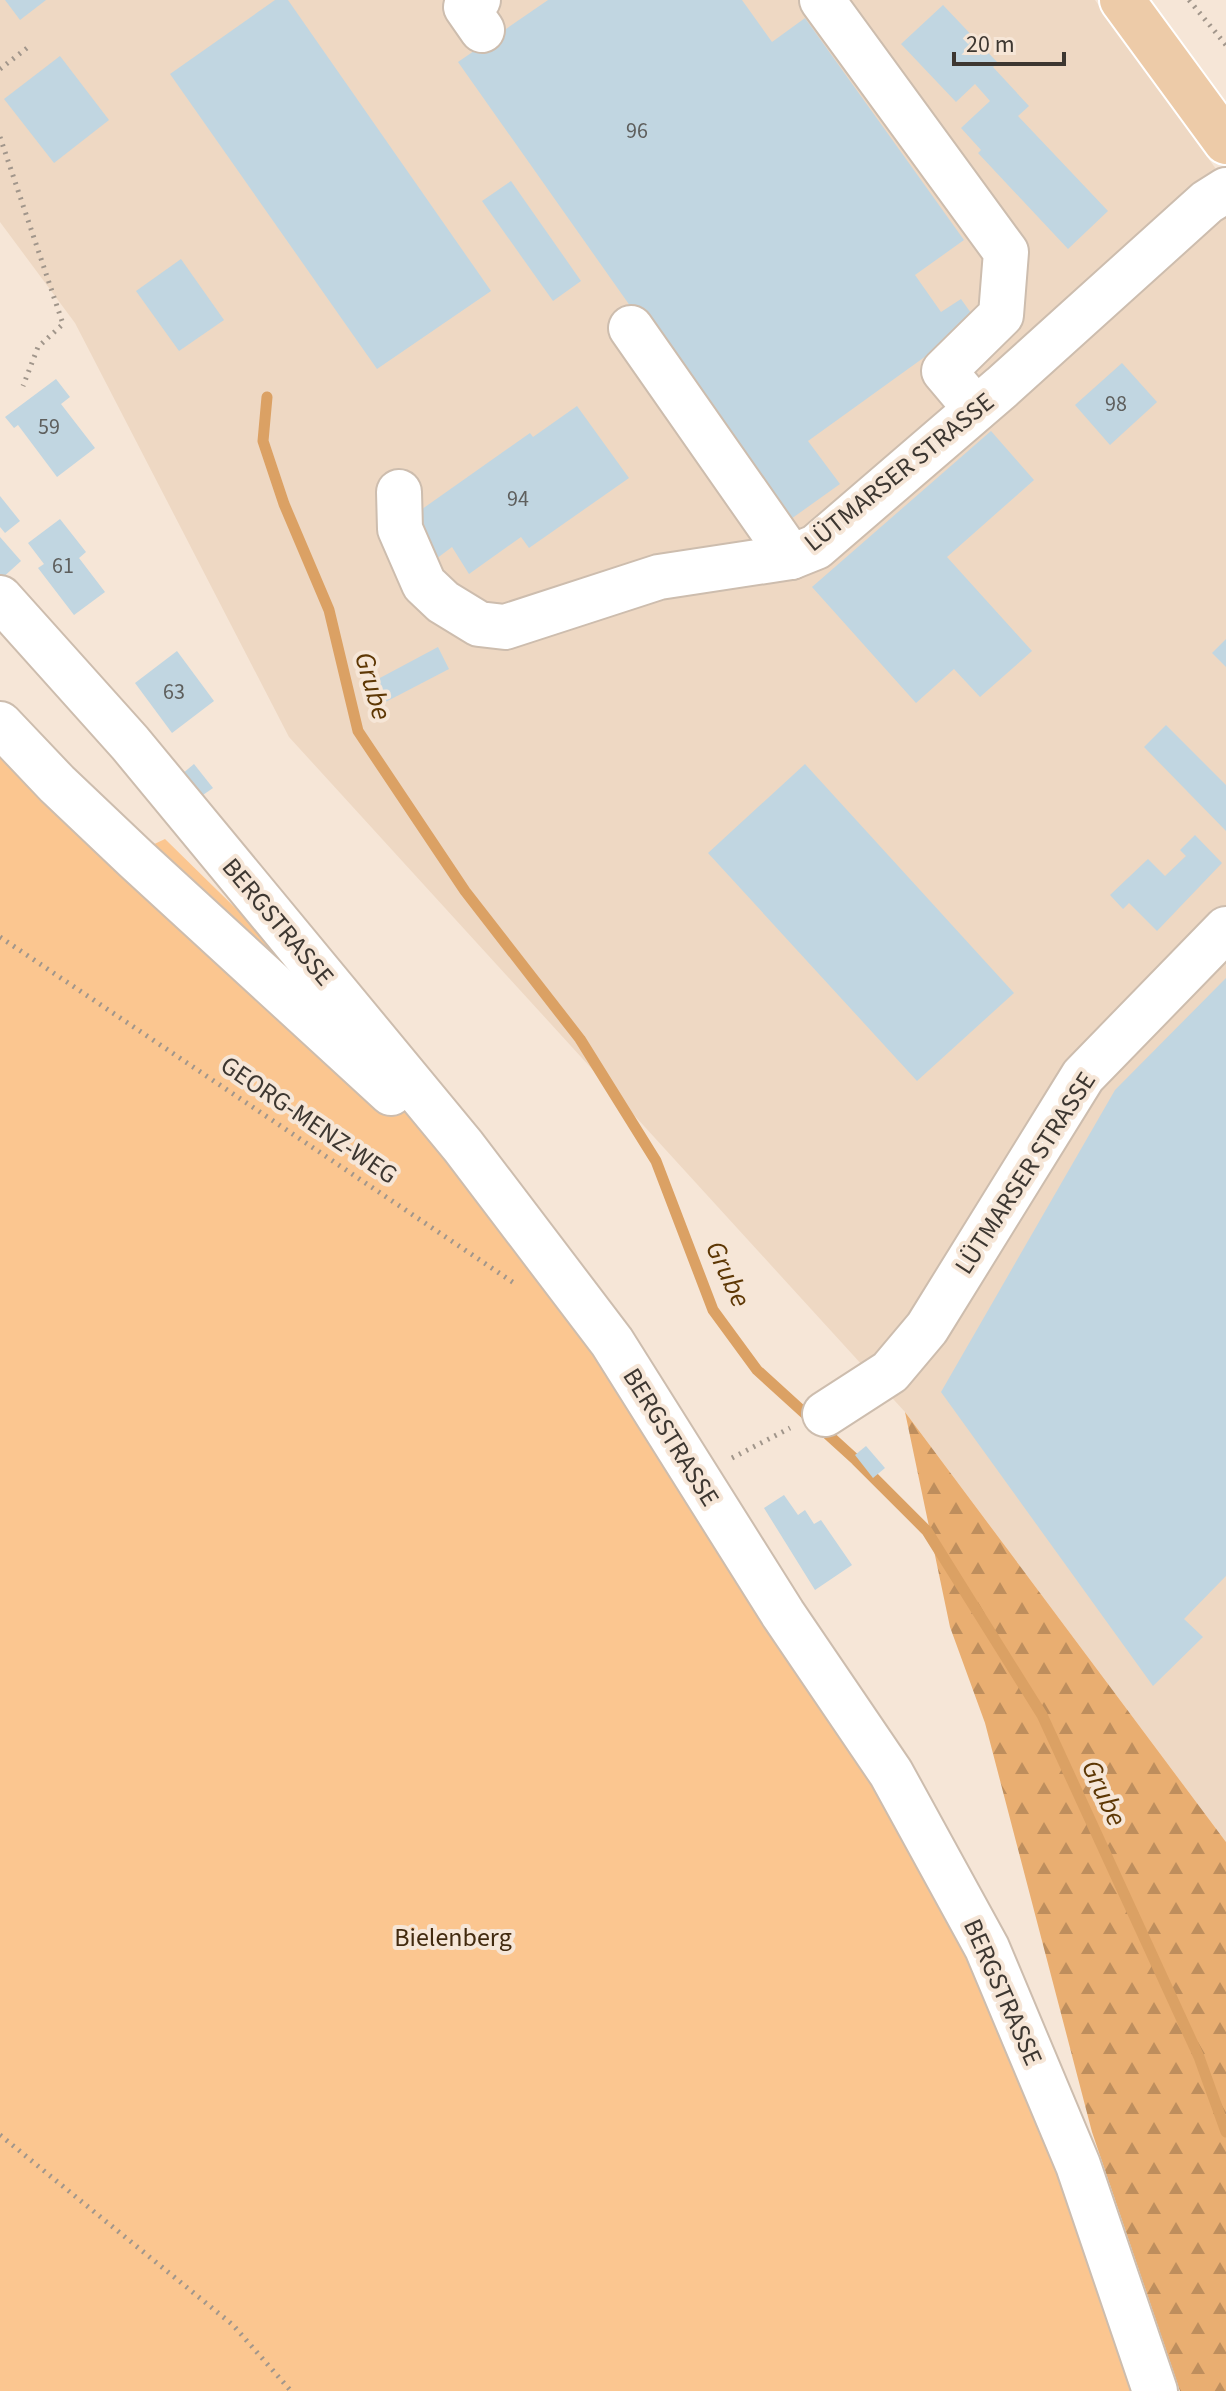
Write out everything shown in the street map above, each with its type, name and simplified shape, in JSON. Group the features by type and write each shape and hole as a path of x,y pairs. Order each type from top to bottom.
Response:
{"main road":[{"path":"1122,0 1226,142"}],"street":[{"path":"822,0 1006,252 1001,315 944,371 976,409"},
{"name":"LÜTMARSER STRASSE","path":"399,492 400,529 424,584 443,602 479,624 505,627 659,577 791,557 816,547 1207,202 1226,190"},
{"path":"631,328 791,557"},
{"name":"BERGSTRASSE","path":"0,598 130,743 463,1146 612,1342 783,1614 891,1773 987,1948 1078,2165 1155,2391"},
{"path":"0,724 29,757 136,859 360,1066 436,1131 463,1146"},
{"name":"LÜTMARSER STRASSE","path":"825,1414 890,1372 927,1328 1083,1076 1226,929"}],"path":[{"path":"1189,0 1226,45"},
{"path":"0,69 27,48"},
{"path":"0,137 63,324 38,347 23,386"},
{"name":"GEORG-MENZ-WEG","path":"0,937 516,1284"},
{"path":"0,2135 233,2325 291,2391"}],"shaded area":[{"path":"0,0 1095,0 1226,183 1226,1842 905,1412 289,737 75,323 0,222"}],"green space":[{"name":"Bielenberg","path":"0,752 131,855 165,839 371,1041 550,1281 981,1949 1148,2391 0,2391"},
{"path":"905,1412 1226,1842 1226,2391 1180,2391 1092,2132 985,1723 950,1627"}],"building":[{"path":"5,0 46,0 20,20"},
{"path":"275,0 288,0 491,291 377,369 170,74"},
{"path":"548,0 742,0 772,42 805,18 964,240 915,275 941,312 961,299 976,320 808,441 840,484 784,524 458,62"},
{"path":"943,5 998,63 993,67 1029,106 1018,116 1108,211 1068,249 978,153 981,150 961,128 990,101 975,84 956,102 901,44"},
{"path":"60,56 109,120 54,163 4,99"},
{"path":"511,181 581,281 553,301 482,201"},
{"path":"181,259 224,320 179,351 136,291"},
{"path":"1122,363 1157,402 1110,445 1075,405"},
{"path":"56,379 70,397 61,404 95,448 57,477 18,425 14,428 5,417"},
{"path":"577,406 629,478 529,548 521,537 469,574 452,547 436,559 408,519 530,433 533,437"},
{"path":"991,431 1034,480 947,557 1032,651 980,697 954,669 916,703 812,587"},
{"path":"0,496 20,521 5,533 0,527"},
{"path":"60,519 86,552 79,558 105,592 74,615 38,568 44,564 28,543"},
{"path":"0,537 21,561 0,580"},
{"path":"1226,639 1226,667 1212,653"},
{"path":"438,647 449,669 374,708 363,687"},
{"path":"177,651 214,701 172,733 135,683"},
{"path":"1166,725 1226,785 1226,831 1144,747"},
{"path":"194,764 213,788 200,797 182,774"},
{"path":"805,764 1014,993 917,1081 708,853"},
{"path":"1195,835 1222,863 1157,931 1129,903 1123,909 1110,895 1148,859 1165,876 1186,856 1180,850"},
{"path":"1226,978 1226,1576 1184,1619 1203,1637 1153,1686 941,1392 1115,1090"},
{"path":"866,1446 885,1468 873,1478 855,1455"},
{"path":"784,1495 798,1515 805,1510 814,1524 821,1520 852,1565 815,1590 764,1508"}],"waterway":[{"name":"Grube","path":"267,397 263,441 284,504 329,610 358,731 465,891 580,1039 656,1161 713,1310 757,1370 856,1460 927,1531 1042,1715 1199,2057 1226,2132"}]}
